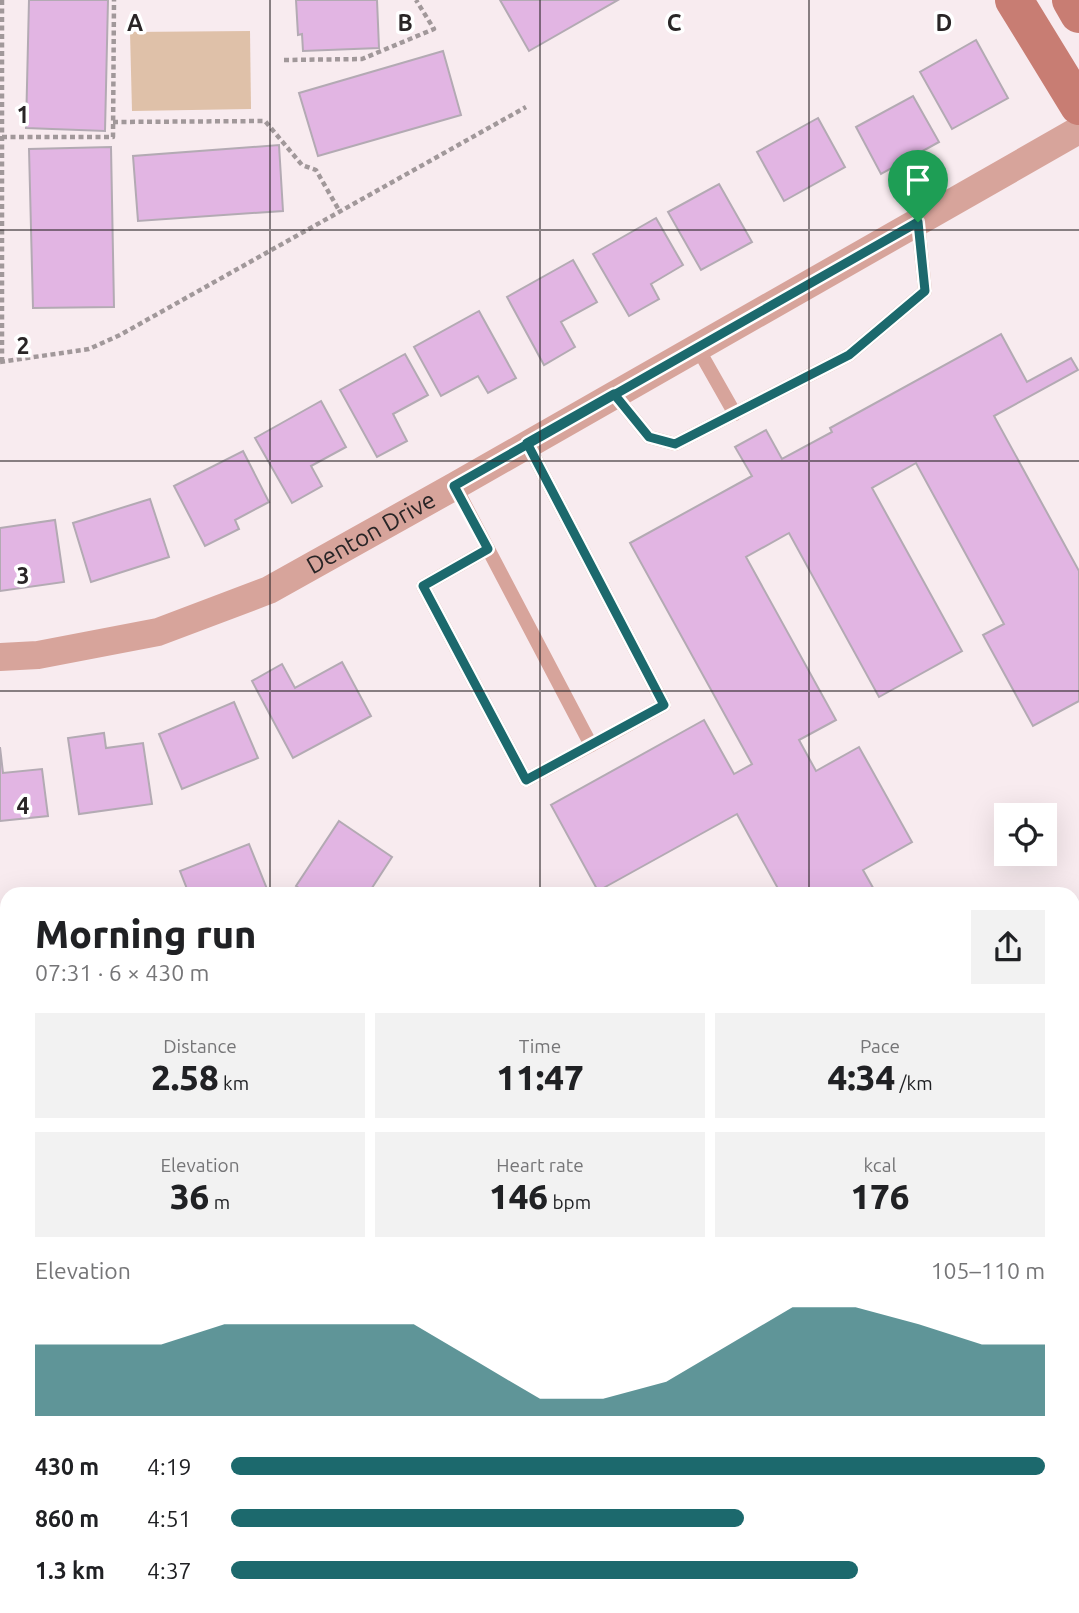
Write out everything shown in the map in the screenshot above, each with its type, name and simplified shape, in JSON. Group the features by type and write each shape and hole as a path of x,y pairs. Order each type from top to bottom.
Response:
{"main road":[{"path":"1014,0 1079,106"},
{"path":"1070,0 1079,14"}],"street":[{"name":"Denton Drive","path":"0,657 38,655 158,632 269,590 1079,130"}],"lane":[{"path":"614,394 649,437 675,444 849,355 925,291 918,222"},
{"path":"697,347 735,414"},
{"path":"488,549 423,586 526,780 664,705 527,443"},
{"path":"454,486 591,745"}],"path":[{"path":"2,0 1,362 89,349 120,335 526,107"},
{"path":"2,137 113,137 114,0"},
{"path":"284,60 362,59 435,29 416,0"},
{"path":"113,122 265,121 302,165 316,170 340,212"}],"shaded area":[{"path":"250,31 251,109 132,111 130,32"}],"building":[{"path":"29,0 108,0 105,131 26,128"},
{"path":"296,0 377,0 379,48 303,51 302,34 298,35"},
{"path":"500,0 618,0 529,51"},
{"path":"976,40 1008,98 952,129 920,72"},
{"path":"443,51 461,115 318,156 299,93"},
{"path":"913,96 939,142 881,174 856,127"},
{"path":"818,118 845,167 784,201 757,152"},
{"path":"279,145 283,211 138,221 133,156"},
{"path":"111,147 114,307 33,308 29,149"},
{"path":"719,184 752,242 701,270 668,212"},
{"path":"656,218 683,265 651,284 659,299 629,316 593,254"},
{"path":"573,260 597,302 561,322 575,347 544,365 507,297"},
{"path":"479,311 516,378 488,393 478,376 441,396 414,347"},
{"path":"1001,334 1027,382 1071,358 1078,370 994,416 1079,571 1079,701 1033,726 983,635 1004,624 916,463 872,488 962,651 879,697 789,533 746,557 836,720 799,740 816,771 859,747 912,842 863,870 873,887 777,887 737,814 605,887 596,887 551,805 704,720 734,774 752,764 630,543 752,476 735,447 766,430 782,459 832,432 830,428"},
{"path":"405,354 428,395 393,414 407,441 377,457 340,390"},
{"path":"321,401 346,447 311,466 322,486 292,503 255,438"},
{"path":"243,451 269,502 235,520 239,529 205,546 174,486"},
{"path":"150,499 169,557 91,582 73,523"},
{"path":"55,520 64,582 0,591 0,528"},
{"path":"342,662 371,716 293,758 252,681 282,664 295,688"},
{"path":"234,702 258,758 182,789 159,734"},
{"path":"104,733 106,748 143,743 152,804 79,814 68,738"},
{"path":"0,747 3,773 42,769 48,816 0,821"},
{"path":"339,821 392,857 373,887 296,886"},
{"path":"249,844 266,887 186,887 180,871"}],"route":[{"path":"918,222 527,443 454,486 488,549 423,586 526,780 664,705 527,443 614,394 649,437 675,444 849,355 925,291 918,222"}]}
